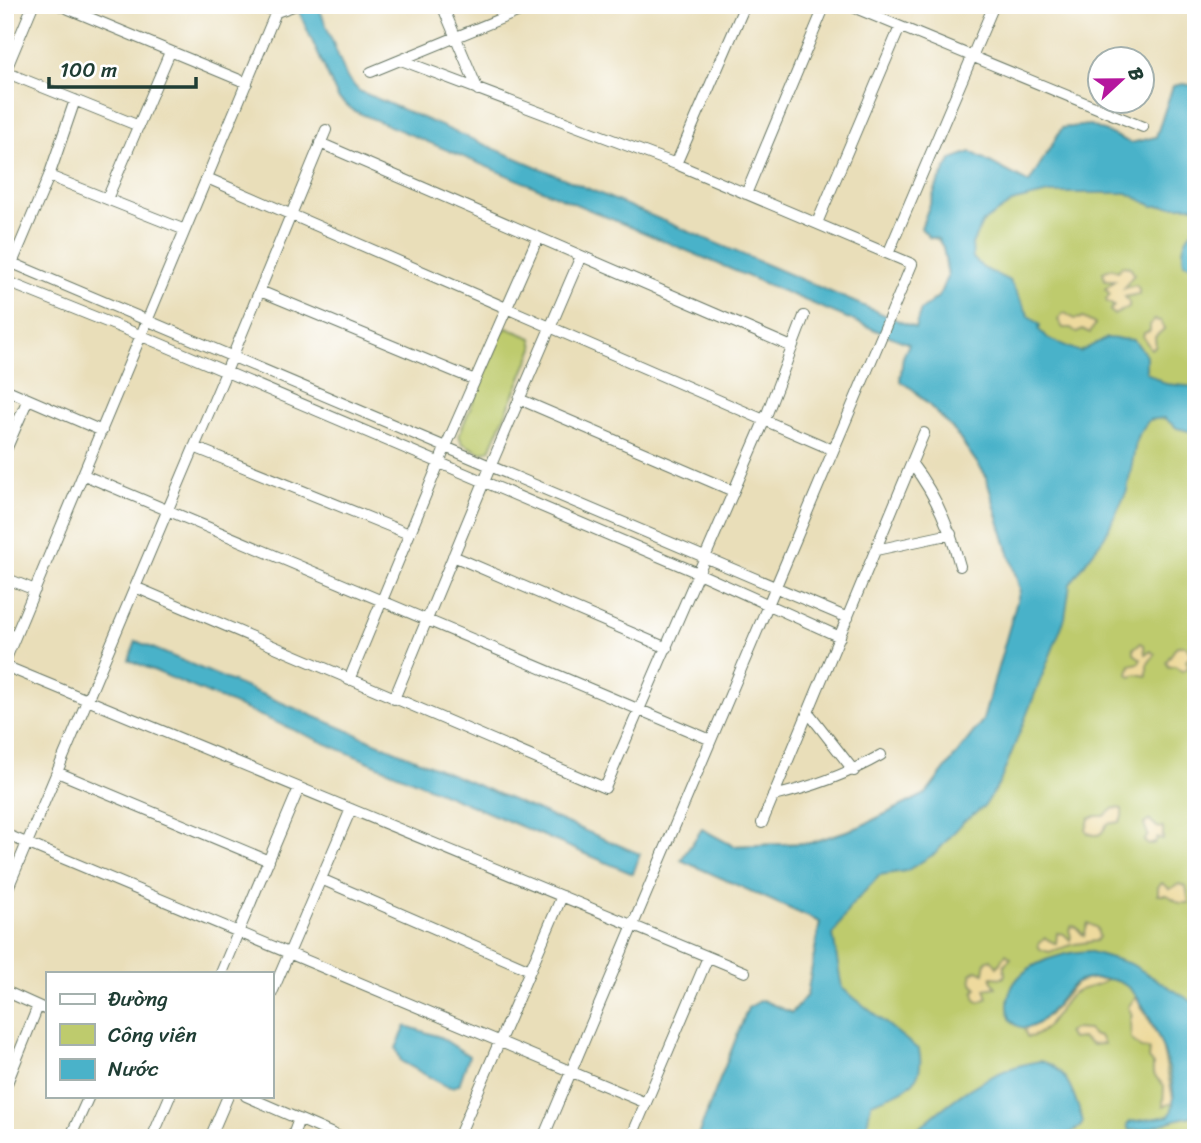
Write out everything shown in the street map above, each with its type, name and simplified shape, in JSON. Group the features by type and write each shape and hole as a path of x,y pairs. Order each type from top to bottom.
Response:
{"street":[{"path":"33,5 5,72 139,126"},
{"path":"59,5 247,83"},
{"path":"260,5 279,11 296,5"},
{"path":"442,5 478,90"},
{"path":"371,72 534,5"},
{"path":"676,164 745,5"},
{"path":"746,194 825,5"},
{"path":"848,5 1143,127"},
{"path":"888,254 994,5"},
{"path":"279,11 5,663 88,700 745,972"},
{"path":"817,223 900,27"},
{"path":"107,199 170,52"},
{"path":"401,60 676,164 912,264 543,1138"},
{"path":"75,100 48,176 9,261 5,281 142,336 698,573 840,637"},
{"path":"5,895 326,130"},
{"path":"320,143 792,347"},
{"path":"48,176 185,230"},
{"path":"207,178 833,450"},
{"path":"349,680 446,446 538,237"},
{"path":"394,699 483,482 581,256"},
{"path":"9,261 848,618"},
{"path":"260,291 475,380"},
{"path":"135,587 605,788 765,419 804,316"},
{"path":"5,389 102,431"},
{"path":"5,452 28,399"},
{"path":"519,399 733,491"},
{"path":"762,823 924,433"},
{"path":"194,447 409,534"},
{"path":"912,464 933,495 951,534 960,566"},
{"path":"84,475 711,740"},
{"path":"876,550 951,534"},
{"path":"453,556 667,648"},
{"path":"5,578 35,590"},
{"path":"808,712 854,771"},
{"path":"773,796 824,783 854,771 881,755"},
{"path":"57,772 269,860"},
{"path":"221,972 299,788"},
{"path":"273,990 351,809"},
{"path":"5,834 646,1103"},
{"path":"321,880 530,970"},
{"path":"458,1138 562,896"},
{"path":"631,1138 708,957"},
{"path":"5,991 43,1008 5,1088"},
{"path":"70,1138 88,1098"},
{"path":"152,1138 169,1098"},
{"path":"210,1138 227,1098"},
{"path":"251,1098 342,1138"},
{"path":"292,1138 299,1119"}],"green space":[{"path":"1173,86 1196,86 1196,1138 697,1138 748,1008 762,1000 792,1013 807,995 820,922 681,860 702,829 733,846 810,843 859,827 926,794 983,720 1021,590 985,474 952,428 914,390 900,381 903,357 913,338 921,310 939,296 948,275 943,247 938,239 929,237 921,228 938,183 952,159 971,152 1029,183 1062,128 1090,125 1131,143 1156,137"},
{"path":"507,328 532,338 534,348 490,450 481,453 462,443 459,435 502,332"}],"sand":[{"path":"1122,266 1130,267 1134,274 1124,288 1136,285 1139,294 1125,297 1129,307 1114,315 1110,310 1114,306 1106,299 1110,294 1105,289 1115,280 1105,280 1103,272 1112,268 1118,271"},
{"path":"1065,313 1074,319 1083,318 1095,324 1090,333 1082,329 1077,333 1071,328 1063,328 1058,320"},
{"path":"1154,320 1161,321 1164,329 1155,337 1156,346 1151,349 1143,337 1144,333 1150,331"},
{"path":"1141,643 1144,645 1145,654 1150,651 1155,654 1147,665 1147,676 1136,674 1131,677 1128,674 1130,665 1139,663 1141,659 1134,654 1134,648"},
{"path":"1177,646 1186,646 1191,655 1186,660 1189,667 1182,671 1175,666 1169,667 1166,662"},
{"path":"1114,808 1122,809 1119,822 1107,824 1098,835 1088,833 1086,830 1089,819 1104,816"},
{"path":"1150,820 1157,827 1163,828 1163,839 1157,838 1155,843 1148,845 1144,841 1148,835 1144,824"},
{"path":"1162,883 1170,889 1179,884 1186,886 1189,903 1180,903 1167,895 1158,895 1158,887"},
{"path":"1088,923 1097,928 1099,937 1096,941 1049,952 1040,949 1038,945 1045,938 1056,944 1057,933 1064,934 1070,940 1069,929 1072,926 1084,936"},
{"path":"1006,954 1011,958 1004,965 1005,975 1003,978 992,977 996,987 985,989 988,998 976,1001 974,992 977,988 972,983 971,974 977,970 984,973 986,961 991,959 997,967"},
{"path":"1091,978 1105,981 1074,993 1046,1027 1034,1036 1027,1037 1024,1028 1049,1015 1076,983"},
{"path":"1136,997 1161,1042 1174,1103 1163,1106 1164,1086 1153,1074 1153,1065 1148,1059 1149,1049 1141,1048 1131,1039 1132,1015 1128,1007"},
{"path":"1073,1029 1088,1030 1094,1036 1100,1036 1104,1044 1092,1045 1082,1038 1072,1039 1067,1033"}],"water":[{"path":"296,5 318,5 347,78 359,91 915,328 921,310 939,296 948,275 943,247 938,239 929,237 921,228 938,183 952,159 971,152 1029,183 1062,128 1090,125 1131,143 1156,137 1173,86 1196,86 1196,206 1153,206 1127,193 1049,193 1015,201 982,223 972,244 973,258 983,268 1010,281 1029,316 1040,325 1039,330 1049,339 1080,352 1106,338 1134,340 1146,355 1146,372 1166,384 1196,387 1196,433 1177,428 1164,418 1149,420 1137,437 1127,491 1105,536 1070,584 1065,618 1000,782 984,807 963,822 936,853 906,871 880,875 850,907 833,935 842,988 919,1050 919,1072 915,1080 901,1091 871,1103 867,1126 860,1138 697,1138 748,1008 762,1000 792,1013 807,995 820,922 681,860 702,829 733,846 810,843 859,827 926,794 983,720 1020,590 985,474 952,428 914,390 900,381 903,357 909,344 354,111 338,98"},
{"path":"1196,228 1196,267 1184,263 1183,252 1186,239"},
{"path":"136,641 640,854 633,874 129,660"},
{"path":"1088,951 1131,964 1196,1004 1196,1116 1146,1129 1129,1130 1127,1125 1130,1122 1169,1116 1173,1104 1173,1088 1155,1030 1137,998 1123,984 1107,979 1084,980 1073,985 1048,1014 1033,1026 1025,1028 1010,1019 1010,993 1024,972 1049,959"},
{"path":"406,1026 440,1037 469,1056 459,1085 444,1085 401,1061 396,1048"},
{"path":"1040,1061 1050,1064 1069,1084 1083,1122 1080,1127 1061,1138 908,1138 937,1113 986,1079 1021,1065"}]}
